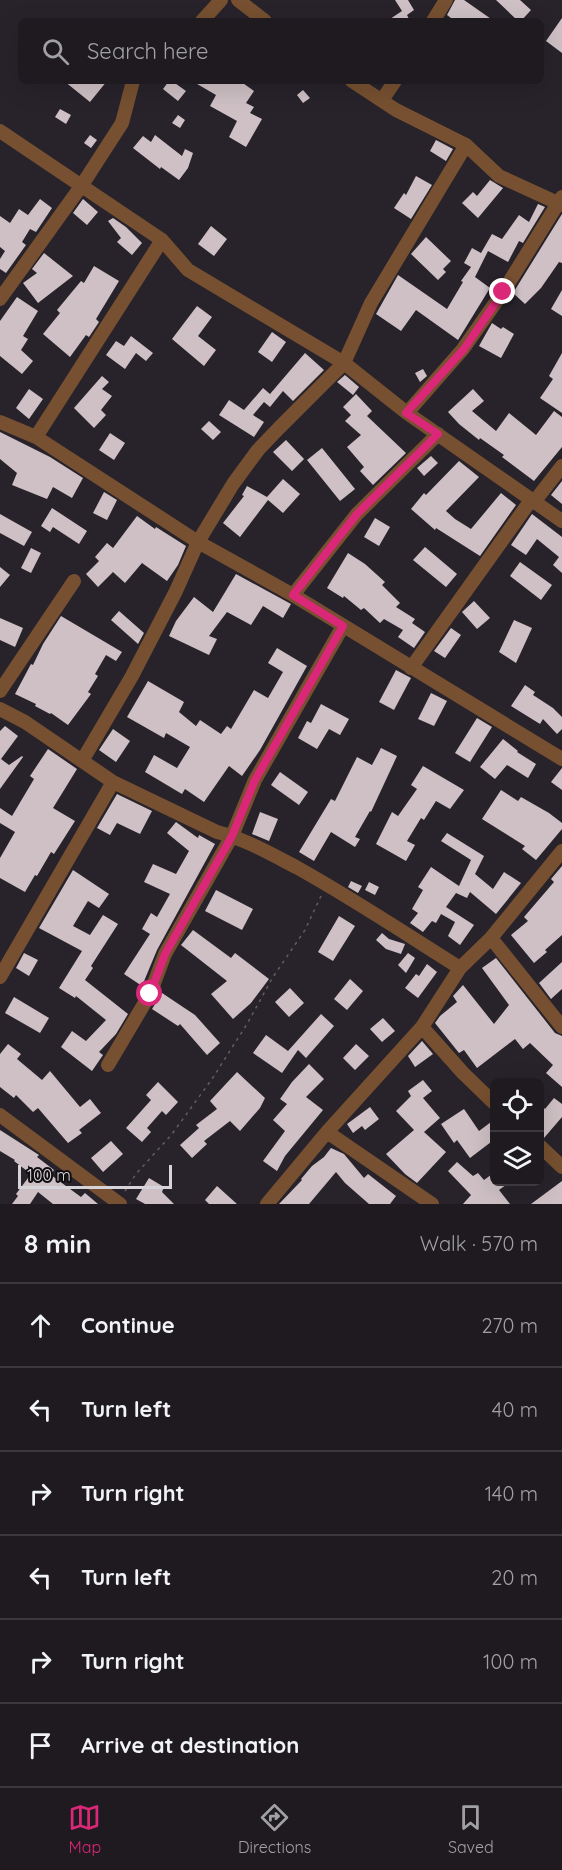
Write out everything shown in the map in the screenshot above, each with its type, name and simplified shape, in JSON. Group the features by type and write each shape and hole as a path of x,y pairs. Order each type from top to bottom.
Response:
{"street":[{"path":"205,18 221,0"},
{"path":"238,0 261,18"},
{"path":"435,18 447,0"},
{"path":"0,299 82,184 122,123 132,84"},
{"path":"357,84 382,100 466,144 499,176 561,201 464,349 406,413"},
{"path":"382,100 392,84"},
{"path":"0,130 162,240 188,270 344,363 406,413 562,521"},
{"path":"82,761 132,676 176,591 198,542 233,484 258,450 344,363 371,303 466,144"},
{"path":"36,438 162,240"},
{"path":"0,422 36,438 198,542 293,595 562,759"},
{"path":"293,595 357,514 438,434"},
{"path":"411,668 533,501 562,466"},
{"path":"0,691 74,581"},
{"path":"108,1065 150,994 165,954 232,836 255,780 343,626"},
{"path":"0,709 25,722 113,782 217,832 232,836 273,855 327,885 460,968"},
{"path":"0,977 113,782"},
{"path":"267,1204 327,1132 422,1027 460,968 491,938 562,851"},
{"path":"491,938 560,1021"},
{"path":"422,1027 463,1073 490,1098"},
{"path":"0,1114 118,1203"},
{"path":"327,1132 432,1204"},
{"path":"544,1150 562,1167"}],"path":[{"path":"118,1203 136,1173 172,1134 212,1079 247,1024 273,977 305,930 327,885"}],"building":[{"path":"395,0 408,0 414,10 407,15 408,18 392,18 402,11"},
{"path":"455,0 464,0 490,18 451,18 447,15"},
{"path":"496,0 520,0 531,10 524,18 515,18"},
{"path":"562,18 562,53 546,41"},
{"path":"68,84 105,84 90,102"},
{"path":"167,84 176,84 186,91 178,101 163,89"},
{"path":"197,84 244,84 254,91 246,103 254,107 250,113 262,119 246,147 229,137 237,121 210,106 216,95"},
{"path":"303,90 310,98 303,103 297,95"},
{"path":"60,109 71,115 66,124 55,117"},
{"path":"178,115 185,120 180,128 172,123"},
{"path":"90,135 97,140 91,148 84,143"},
{"path":"155,135 182,156 185,149 193,153 188,168 179,180 161,167 160,169 133,148 143,136 151,142"},
{"path":"436,140 453,149 446,161 430,151"},
{"path":"416,176 432,185 411,219 394,208 404,193 406,195"},
{"path":"490,180 503,188 478,218 462,203 473,192 477,196"},
{"path":"40,199 52,208 36,232 30,229 22,242 26,245 6,273 0,269 0,259 5,251 0,247 0,216 10,223 19,209 28,215"},
{"path":"83,199 98,212 87,225 73,213"},
{"path":"538,204 545,207 523,243 519,241 508,262 488,251 475,277 490,288 458,340 416,310 401,331 376,314 398,275 447,309 471,267 464,263 472,248 481,253 492,234 502,239 519,215 529,222"},
{"path":"562,214 562,263 559,262 541,288 525,304 513,293"},
{"path":"113,218 142,243 132,255 117,242 121,238 108,221"},
{"path":"211,226 227,239 214,256 198,244"},
{"path":"426,237 451,261 443,269 446,272 438,280 411,254"},
{"path":"44,253 73,276 38,303 23,283 37,273 32,269"},
{"path":"94,266 119,281 96,319 99,322 89,337 86,335 70,357 43,334 60,313 57,310 81,281 84,283"},
{"path":"562,290 562,316 551,309"},
{"path":"17,297 38,311 23,336 28,339 21,350 33,361 22,374 0,356 0,321"},
{"path":"197,306 212,317 198,336 216,350 204,366 172,339"},
{"path":"492,323 514,334 501,358 479,346"},
{"path":"272,332 286,342 272,362 258,352"},
{"path":"131,336 153,353 146,361 136,353 125,369 106,355 116,341 124,346"},
{"path":"305,353 324,370 293,401 283,391 270,407 264,402 253,415 264,422 254,437 219,415 229,400 244,410 263,388 270,394"},
{"path":"562,353 562,413 540,398 553,379 549,376"},
{"path":"423,369 427,376 420,382 415,373"},
{"path":"345,375 359,387 353,395 337,382"},
{"path":"102,376 109,382 102,389 112,396 101,410 106,415 94,428 74,408"},
{"path":"29,389 43,399 29,419 16,408"},
{"path":"473,389 484,401 472,411 496,431 509,413 536,435 554,411 562,417 562,447 534,481 502,457 504,455 480,438 479,440 459,424 448,412"},
{"path":"356,394 372,411 367,416 406,453 373,485 360,471 364,467 347,447 361,435 345,421 351,415 343,407"},
{"path":"209,421 221,432 213,440 201,429"},
{"path":"0,432 50,457 83,478 72,498 53,487 47,499 12,485 17,473 0,459"},
{"path":"110,433 125,443 114,460 99,450"},
{"path":"286,440 304,459 292,471 273,452"},
{"path":"322,448 355,489 340,501 307,460"},
{"path":"431,456 438,463 424,476 417,468"},
{"path":"459,461 479,477 446,511 455,519 471,529 501,493 516,505 480,556 436,528 435,530 411,509 424,493 426,495"},
{"path":"283,479 300,494 283,513 268,500 240,537 223,523 244,496 242,495 247,486 267,497"},
{"path":"562,481 562,504 551,495"},
{"path":"104,492 117,500 107,520 93,513"},
{"path":"52,508 87,531 79,544 53,527 50,532 41,526"},
{"path":"0,514 32,532 24,546 0,533"},
{"path":"532,514 562,537 562,573 553,565 559,557 537,539 526,555 511,545"},
{"path":"137,516 186,546 178,565 167,581 142,563 125,583 113,572 98,587 86,574 99,561 95,557 107,543 113,548"},
{"path":"375,518 390,527 379,546 364,537"},
{"path":"425,547 457,574 446,587 413,560"},
{"path":"31,548 41,553 31,573 21,568"},
{"path":"348,553 365,564 385,582 382,585 400,603 396,607 415,619 412,623 425,632 414,648 398,637 403,630 384,619 380,623 364,608 361,610 344,596 343,598 327,588"},
{"path":"520,562 552,585 541,600 510,576"},
{"path":"0,567 10,575 0,587"},
{"path":"236,574 291,604 283,618 263,606 251,625 227,612 209,636 217,639 209,655 169,636 176,621 194,597 213,612"},
{"path":"474,601 490,618 477,629 462,612"},
{"path":"119,611 144,633 138,644 111,620"},
{"path":"61,616 122,652 116,661 106,655 95,674 98,676 88,692 91,694 68,725 51,713 35,706 36,704 15,694"},
{"path":"0,618 23,628 15,647 0,640"},
{"path":"514,620 532,628 516,663 499,652"},
{"path":"451,628 461,635 445,658 434,651"},
{"path":"277,648 307,666 260,750 242,776 229,766 204,802 185,789 182,794 145,772 154,755 177,768 190,747 166,733 164,738 127,717 148,681 184,702 179,712 196,726 200,720 221,734 227,726 231,729 254,690 268,698 283,672 268,663"},
{"path":"396,670 411,678 394,710 379,702"},
{"path":"525,685 535,692 533,695 562,717 562,729 557,734 543,719 540,724 511,706"},
{"path":"431,693 447,701 434,726 418,719"},
{"path":"321,704 349,719 340,735 329,729 317,749 298,738 307,721 311,723"},
{"path":"477,718 492,727 470,762 455,753"},
{"path":"5,726 18,736 1,759 9,765 23,757 0,789 0,731"},
{"path":"113,729 130,741 116,762 99,750"},
{"path":"503,739 517,752 536,764 528,778 507,765 495,779 480,767"},
{"path":"381,748 397,756 371,812 355,837 360,839 355,847 331,832 314,861 299,852 331,799 335,801 357,757 372,765"},
{"path":"48,749 77,769 53,808 75,821 54,854 51,852 25,892 0,878 0,858 15,832 0,823 0,808 12,816 34,779 30,776"},
{"path":"423,766 464,790 450,809 436,801 424,820 421,818 407,841 415,845 406,861 376,844 392,812 398,816 417,789 411,785"},
{"path":"562,768 562,790 551,782"},
{"path":"280,772 308,792 299,805 271,785"},
{"path":"501,790 518,801 521,797 562,823 562,829 536,860 522,849 525,846 482,819"},
{"path":"117,794 152,811 140,834 117,823 110,835 97,828"},
{"path":"260,812 278,819 269,841 252,834"},
{"path":"176,822 198,838 199,835 215,844 157,950 142,986 124,974 150,934 142,929 151,913 157,917 170,894 144,882 153,864 176,874 189,851 167,833"},
{"path":"447,833 484,856 475,874 493,889 504,872 521,883 496,914 470,892 467,898 456,893 446,907 474,925 460,945 448,936 455,922 441,914 436,923 432,921 423,932 410,923 418,913 412,909 423,890 418,887 431,867 459,886 471,860 441,841"},
{"path":"562,866 562,935 534,963 511,935 528,921 524,917 554,882 551,879"},
{"path":"73,870 109,894 99,908 88,901 73,926 90,935 103,915 118,924 91,966 93,968 85,980 128,1014 116,1034 99,1052 103,1055 92,1071 61,1047 72,1031 86,1041 106,1020 76,996 75,998 59,988 82,951 39,928"},
{"path":"351,881 362,886 358,893 348,887"},
{"path":"369,882 379,887 375,895 365,890"},
{"path":"216,890 253,909 242,930 205,911"},
{"path":"339,916 355,926 333,961 318,952"},
{"path":"193,930 231,958 235,953 269,979 251,1003 233,1019 211,994 227,981 181,945"},
{"path":"382,933 389,939 405,944 401,954 386,949 376,940"},
{"path":"24,953 38,960 29,976 16,968"},
{"path":"408,953 415,958 406,973 398,965"},
{"path":"496,958 555,1033 562,1036 562,1087 546,1073 553,1065 530,1043 523,1049 515,1039 477,1068 464,1050 459,1053 435,1023 457,1002 453,996 463,985 494,1024 509,1005 482,968"},
{"path":"562,962 562,989 551,999 539,983"},
{"path":"427,964 437,972 418,998 405,988 416,974 419,976"},
{"path":"350,979 363,991 347,1010 334,999"},
{"path":"290,988 304,1003 289,1017 275,1002"},
{"path":"162,993 195,1015 220,1043 207,1055 180,1024 178,1026 152,1009"},
{"path":"14,997 49,1018 40,1033 5,1013"},
{"path":"321,1014 334,1026 306,1058 298,1050 282,1073 253,1053 266,1035 288,1051"},
{"path":"383,1018 395,1031 382,1042 370,1029"},
{"path":"422,1041 433,1054 415,1067 408,1056"},
{"path":"8,1044 21,1054 17,1059 42,1080 50,1071 80,1107 90,1099 101,1113 79,1130 82,1133 68,1143 38,1108 33,1112 16,1095 14,1098 0,1087 0,1054"},
{"path":"356,1044 369,1056 355,1070 343,1058"},
{"path":"309,1064 324,1079 306,1097 323,1110 285,1156 277,1171 263,1161 285,1131 273,1120 287,1104 280,1099"},
{"path":"237,1072 265,1098 260,1108 240,1131 230,1121 204,1141 207,1144 192,1158 180,1145 199,1128 196,1125 217,1109 210,1101"},
{"path":"423,1080 432,1091 423,1098 440,1118 424,1132 446,1152 417,1183 386,1154 414,1130 396,1111 411,1096 408,1091"},
{"path":"158,1082 178,1102 166,1115 162,1111 147,1128 151,1132 142,1142 126,1128 151,1100 146,1095"},
{"path":"554,1098 562,1104 562,1117 544,1138 544,1108"},
{"path":"370,1107 379,1119 365,1130 362,1126 353,1133 347,1124"},
{"path":"464,1109 479,1131 490,1123 490,1143 470,1158 457,1140 454,1143 441,1124"},
{"path":"0,1130 39,1155 37,1157 54,1170 51,1175 81,1197 85,1193 98,1204 53,1204 38,1192 30,1204 12,1204 18,1196 16,1194 31,1174 0,1151"},
{"path":"111,1141 123,1154 103,1172 91,1158"},
{"path":"331,1148 344,1154 364,1178 368,1174 396,1196 390,1204 369,1204 336,1172 309,1204 279,1204"},
{"path":"457,1162 473,1176 478,1173 484,1180 490,1176 490,1186 504,1186 499,1190 510,1204 463,1204 471,1195 448,1171"},
{"path":"149,1178 164,1187 162,1192 174,1204 145,1204 136,1199"},
{"path":"562,1181 562,1204 531,1204"},
{"path":"217,1186 237,1204 209,1204 205,1200"}],"route":[{"path":"150,994 165,954 232,836 255,780 343,626 293,595 357,514 438,434 406,413 464,349 503,292"}]}
